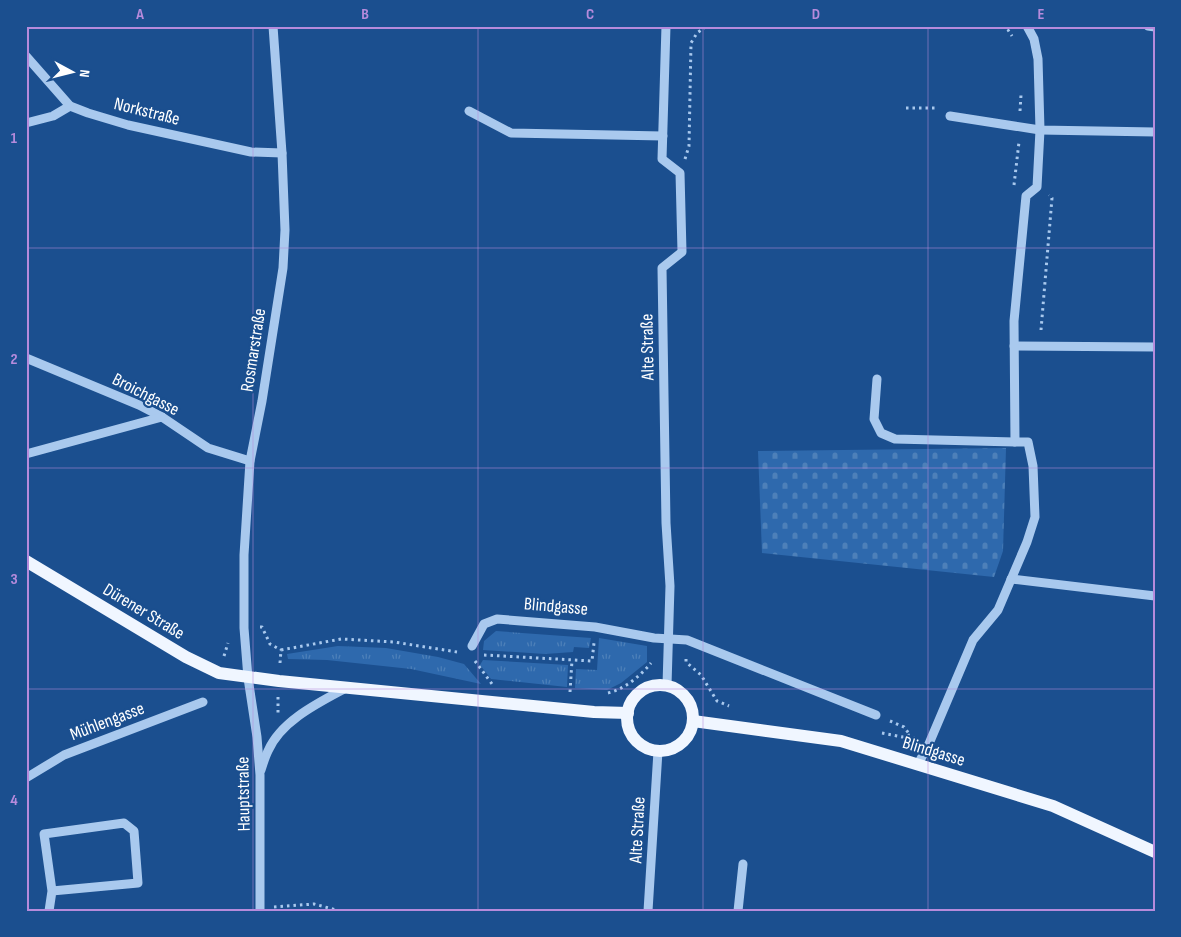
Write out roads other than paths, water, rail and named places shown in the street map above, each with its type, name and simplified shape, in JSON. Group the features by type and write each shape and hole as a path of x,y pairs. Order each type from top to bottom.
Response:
{"main road":[{"name":"Dürener Straße","path":"26,561 186,657 219,673 248,678"},
{"path":"248,678 594,712 628,713"},
{"path":"656,685 667,686 683,694 689,702 693,720 691,729 682,743 667,750 648,749 638,743 631,734 627,724 631,703 637,694 646,688 656,685"},
{"name":"Blindgasse","path":"693,720 841,741 1052,806 1155,852"}],"street":[{"name":"Rosmarstraße","path":"248,678 244,628 244,555 250,461 262,401 282,268 285,230 282,153 273,26"},
{"path":"469,111 511,133 663,136 666,26"},
{"path":"1015,442 1014,321 1026,196 1037,187 1040,130 1038,59 1034,39 1027,26"},
{"path":"1148,26 1155,27"},
{"path":"26,56 70,106 53,116 26,123"},
{"name":"Norkstraße","path":"70,106 128,125 251,152 282,153"},
{"path":"950,116 1040,130 1155,132"},
{"name":"Alte Straße","path":"663,136 662,159 680,173 682,252 662,268 666,523 670,586 670,640 667,686"},
{"path":"1014,346 1155,346"},
{"name":"Broichgasse","path":"26,358 162,417 208,448 250,461"},
{"path":"876,379 874,419 882,433 896,439 1028,442 1033,466 1035,517 1027,542 998,610 974,640 928,746 918,764"},
{"path":"26,454 162,417"},
{"path":"1011,579 1155,596"},
{"name":"Blindgasse","path":"471,650 484,624 497,619 595,628 670,640 687,640 876,714"},
{"name":"Hauptstraße","path":"248,678 255,717 260,775 260,910"},
{"path":"260,775 268,750 288,724 323,700 346,688"},
{"name":"Mühlengasse","path":"26,778 64,755 203,702"},
{"name":"Alte Straße","path":"648,911 658,751"},
{"path":"49,911 52,891 44,834 124,823 134,831 138,883 52,891"},
{"path":"738,911 743,864"}]}
